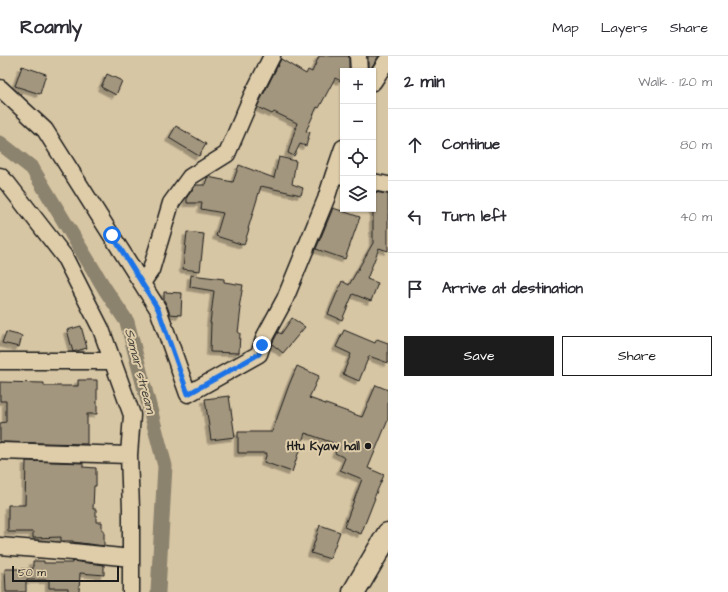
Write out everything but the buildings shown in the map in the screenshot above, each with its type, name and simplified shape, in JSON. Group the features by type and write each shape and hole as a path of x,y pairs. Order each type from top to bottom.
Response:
{"highway":[{"path":"354,592 388,534"}],"street":[{"path":"142,283 151,270 171,203 190,177 227,154 252,96 272,56"},
{"path":"358,56 359,68"},
{"path":"376,77 388,61"},
{"path":"0,88 46,130 158,309 188,394 259,354 265,336 285,299 326,199 338,175 340,164"},
{"path":"0,176 8,184 64,256 101,329 132,415 129,455 131,509 131,592"},
{"path":"376,182 388,184"},
{"path":"0,361 113,361"},
{"path":"0,451 129,455"},
{"path":"0,546 131,558"}],"waterway":[{"name":"Samar stream","path":"0,143 32,168 105,289 127,322 165,466 158,592"}],"place":[{"name":"Htu Kyaw hall","path":"368,446"}],"route":[{"path":"112,235 158,309 188,394 259,354 262,345"}]}
